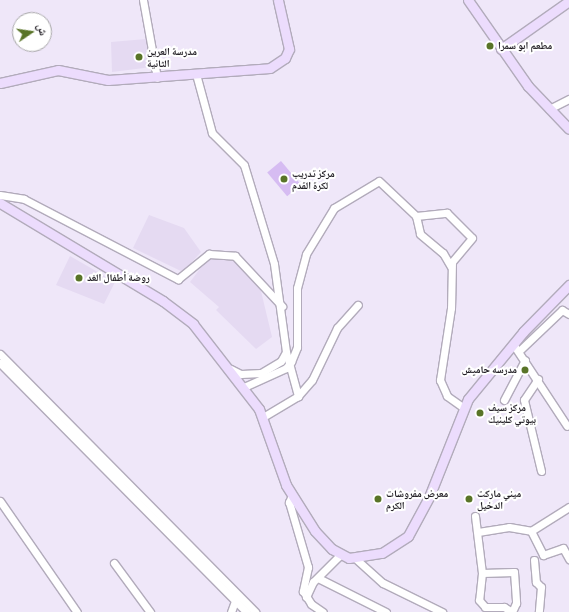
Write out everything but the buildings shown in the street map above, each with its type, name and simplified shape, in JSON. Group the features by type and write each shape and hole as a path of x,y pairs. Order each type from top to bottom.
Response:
{"main road":[{"path":"0,83 58,70 93,79 157,78 270,68 285,58 288,39 278,0"},
{"path":"468,0 501,49 549,109 569,129"},
{"path":"501,49 569,1"},
{"path":"0,203 178,310 231,369 263,417 292,495 320,538 341,554 356,559 394,548 408,536 429,497 464,408 569,285"}],"street":[{"path":"143,0 157,78"},
{"path":"196,74 212,133 244,165 274,264 282,306 286,352 291,362 298,396"},
{"path":"549,109 569,99"},
{"path":"244,387 286,368 291,362 297,347 300,268 334,208 379,181 416,216 420,234 444,253 451,267"},
{"path":"0,195 24,200 178,278 209,254 235,256 282,306"},
{"path":"416,216 447,212 472,238 453,258 451,267 452,308 440,380 447,396 464,408"},
{"path":"263,417 298,396 317,372 337,328 358,305"},
{"path":"567,426 526,360 516,347 562,310 569,314"},
{"path":"231,369 242,374 261,373 280,361 286,352"},
{"path":"0,354 236,597 246,612"},
{"path":"504,400 526,360"},
{"path":"0,363 236,597 255,612"},
{"path":"538,379 524,400 541,471"},
{"path":"292,495 289,502 307,557 303,591 306,597 323,612"},
{"path":"0,501 77,612"},
{"path":"478,532 509,527 532,531 569,507"},
{"path":"475,516 482,573 478,600 485,607 504,607 512,612 516,603 514,572 482,573"},
{"path":"532,531 543,555 563,548 569,559"},
{"path":"306,597 318,578 341,554"},
{"path":"356,559 383,583 442,612"},
{"path":"534,560 536,582 541,587 539,612"},
{"path":"114,563 150,612"},
{"path":"318,578 386,612"},
{"path":"231,612 236,597"}],"shaded area":[{"path":"146,39 152,67 112,72 111,42"},
{"name":"مركز تدريب لكرة القدم","path":"281,161 301,185 287,196 267,173"},
{"path":"149,215 184,228 201,252 183,272 133,248"},
{"path":"70,256 115,282 104,304 56,285"},
{"path":"208,258 236,261 260,287 272,337 256,349 216,310 219,307 190,282"}],"place":[{"name":"مطعم ابو سمرا","path":"490,46"},
{"name":"مدرسة العرين الثانية","path":"139,57"},
{"name":"مركز تدريب لكرة القدم","path":"284,179"},
{"name":"روضة أطفال الغد","path":"79,278"},
{"name":"مدرسه حاميش","path":"525,370"},
{"name":"مركز سيف بيوتي كلينيك","path":"480,413"},
{"name":"معرض مفروشات الكرم","path":"378,499"},
{"name":"ميني ماركت الدخيل","path":"469,499"}]}
